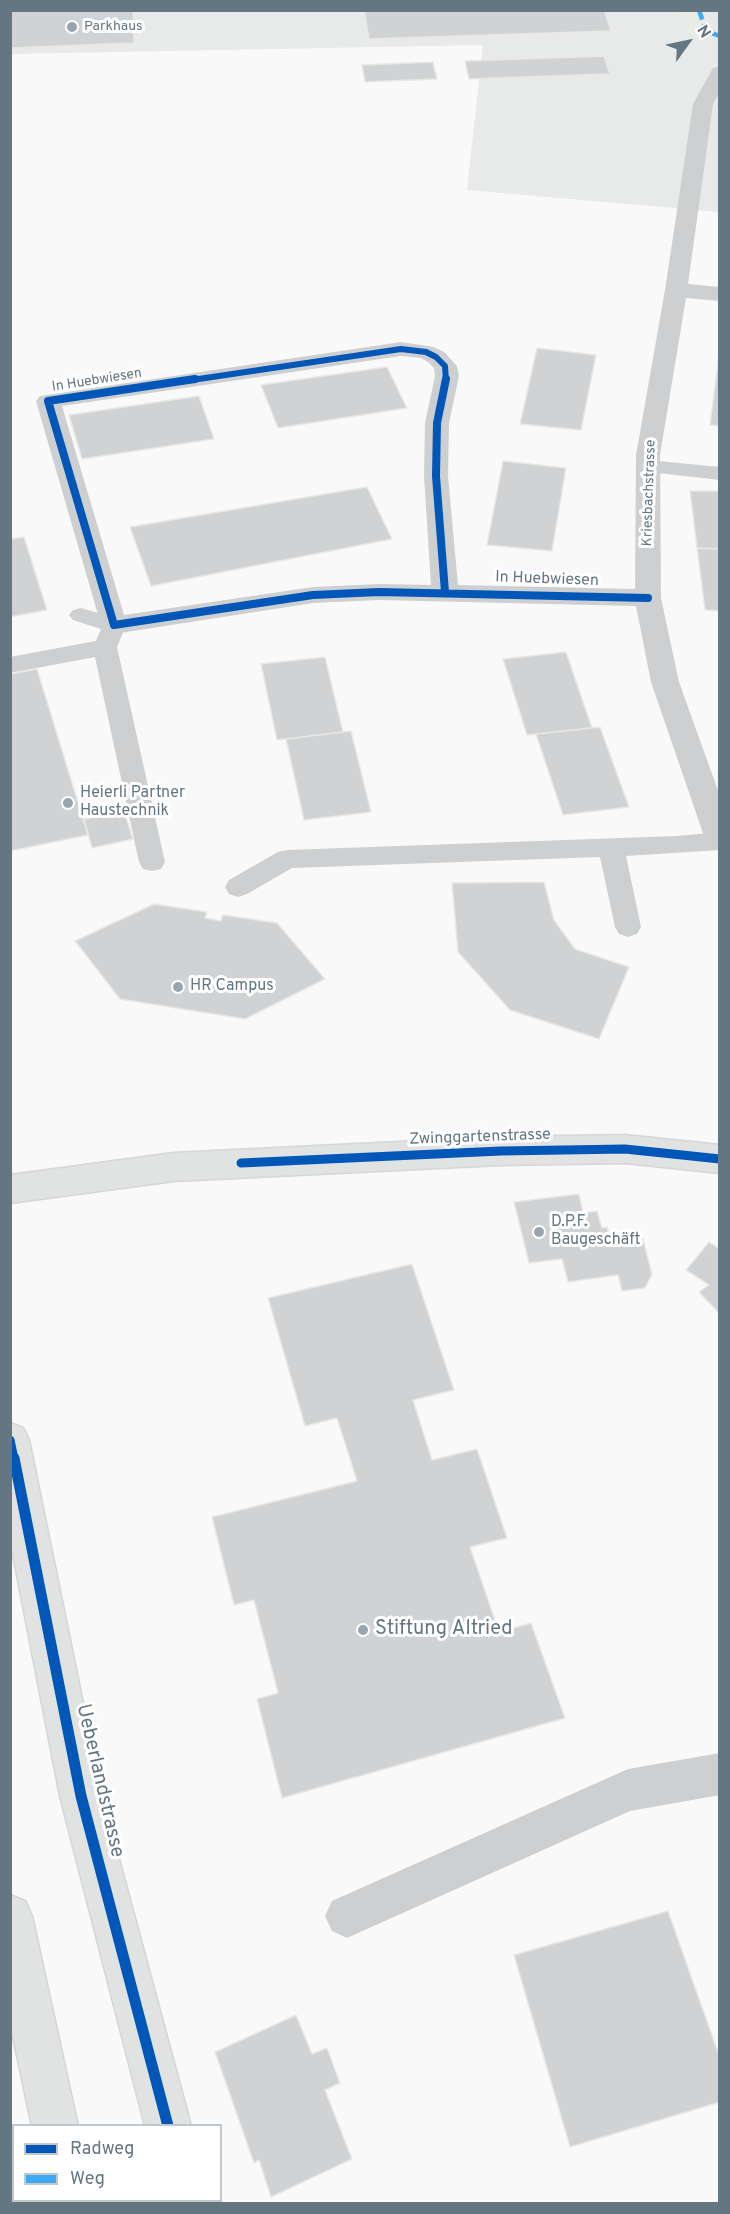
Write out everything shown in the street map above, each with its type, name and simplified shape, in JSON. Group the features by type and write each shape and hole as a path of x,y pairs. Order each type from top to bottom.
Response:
{"main road":[{"name":"Zwinggartenstrasse","path":"10,1189 174,1167 501,1151 625,1149 720,1159"},
{"name":"Ueberlandstrasse","path":"10,1440 81,1796 167,2124"},
{"path":"10,1916 56,2124"}],"street":[{"name":"Kriesbachstrasse","path":"718,77 703,104 648,466 648,598 665,682 720,840"},
{"path":"676,290 720,294"},
{"name":"In Huebwiesen","path":"445,592 436,476 437,423 447,376 444,366 436,357 426,352 401,349 48,401 109,636 234,605 313,595 445,592 648,598"},
{"path":"347,1916 628,1790 720,1774"}],"lane":[{"path":"648,466 720,474"},
{"path":"81,615 109,636 152,862"},
{"path":"10,665 109,636"},
{"path":"238,887 287,860 611,847 720,840"},
{"path":"611,847 628,927"}],"shaded area":[{"path":"10,11 719,11 719,212 467,190 483,45 11,54"},
{"path":"679,11 695,11 704,35 688,35"}],"building":[{"name":"Parkhaus","path":"10,10 133,10 134,43 10,48"},
{"path":"364,10 604,10 611,31 369,39"},
{"path":"604,56 610,74 469,79 465,61"},
{"path":"433,62 437,79 365,82 362,65"},
{"path":"720,347 720,426 710,425"},
{"path":"537,348 596,355 581,430 520,424"},
{"path":"387,367 407,408 278,428 261,385"},
{"path":"199,396 214,439 82,459 69,415"},
{"path":"503,461 566,468 552,551 487,545"},
{"path":"367,487 392,539 151,586 130,527"},
{"path":"690,491 720,491 720,549 697,548"},
{"path":"24,537 47,610 10,617 10,539"},
{"path":"697,548 720,549 720,611 705,610"},
{"path":"566,652 592,728 527,735 503,659"},
{"path":"325,657 343,732 277,740 261,664"},
{"path":"37,669 88,835 10,851 10,674"},
{"path":"600,727 629,807 563,815 536,734"},
{"path":"351,731 371,812 304,820 286,739"},
{"path":"124,811 133,839 92,848 84,819"},
{"path":"544,882 554,920 575,949 629,967 599,1039 510,1010 458,952 452,883"},
{"path":"154,904 207,912 205,918 221,921 223,915 277,923 325,979 245,1019 120,999 75,941"},
{"path":"579,1194 583,1213 597,1211 602,1228 607,1227 610,1242 643,1239 652,1274 645,1288 622,1291 618,1275 568,1282 562,1259 529,1263 514,1202"},
{"path":"709,1242 720,1249 720,1314 699,1292 709,1285 686,1270"},
{"path":"412,1264 454,1390 413,1400 432,1460 477,1449 507,1538 470,1547 499,1632 531,1623 565,1718 282,1798 257,1699 278,1693 254,1600 234,1605 212,1517 357,1481 337,1418 305,1426 268,1298"},
{"path":"668,1911 720,2058 720,2102 570,2147 514,1955"},
{"path":"296,2015 312,2054 327,2048 340,2083 325,2090 352,2159 271,2197 259,2160 254,2163 215,2052"}],"marked path":[{"path":"699,10 706,31 720,36"},
{"path":"10,2180 12,2186"}],"cycle path":[{"path":"445,592 436,476 437,423 447,376 445,366 436,357 426,352 401,349 48,401 114,625 313,595 379,592 648,598"},
{"path":"241,1163 501,1151 625,1149 720,1159"},
{"path":"10,1440 81,1796 167,2124"}],"place":[{"name":"Parkhaus","path":"72,27"},
{"name":"Heierli Partner Haustechnik","path":"68,803"},
{"name":"HR Campus","path":"178,987"},
{"name":"D.P.F. Baugeschäft","path":"539,1232"},
{"name":"Stiftung Altried","path":"363,1630"}]}
